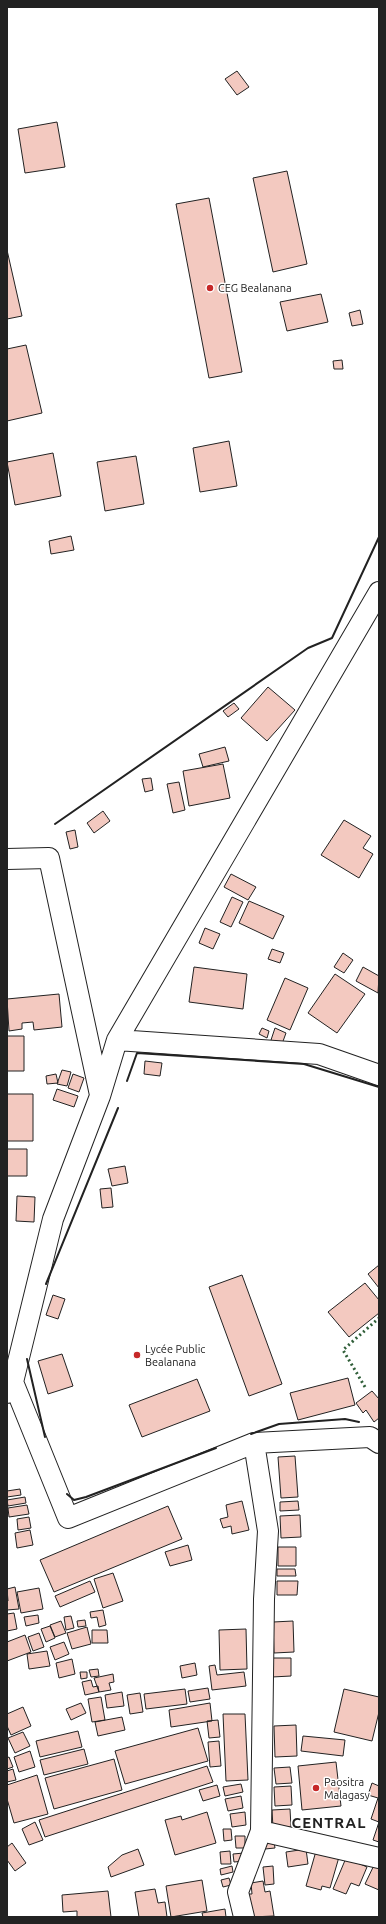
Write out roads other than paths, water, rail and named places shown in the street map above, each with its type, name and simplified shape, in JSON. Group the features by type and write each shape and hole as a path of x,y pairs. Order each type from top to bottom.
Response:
{"street":[{"path":"379,592 117,1040 100,1096 52,1219 10,1387 68,1518 254,1443 370,1437 379,1443"},
{"path":"7,859 49,858 100,1096"},
{"path":"117,1040 319,1054 379,1074"},
{"path":"244,1917 238,1892 261,1831 264,1598 268,1531 254,1443"},
{"path":"261,1831 379,1858"}],"place":[{"name":"CEG Bealanana","path":"210,288"},
{"name":"Lycée Public Bealanana","path":"137,1355"},
{"name":"Paositra Malagasy","path":"316,1788"}],"district":[{"name":"CENTRAL","path":"329,1823"}]}
